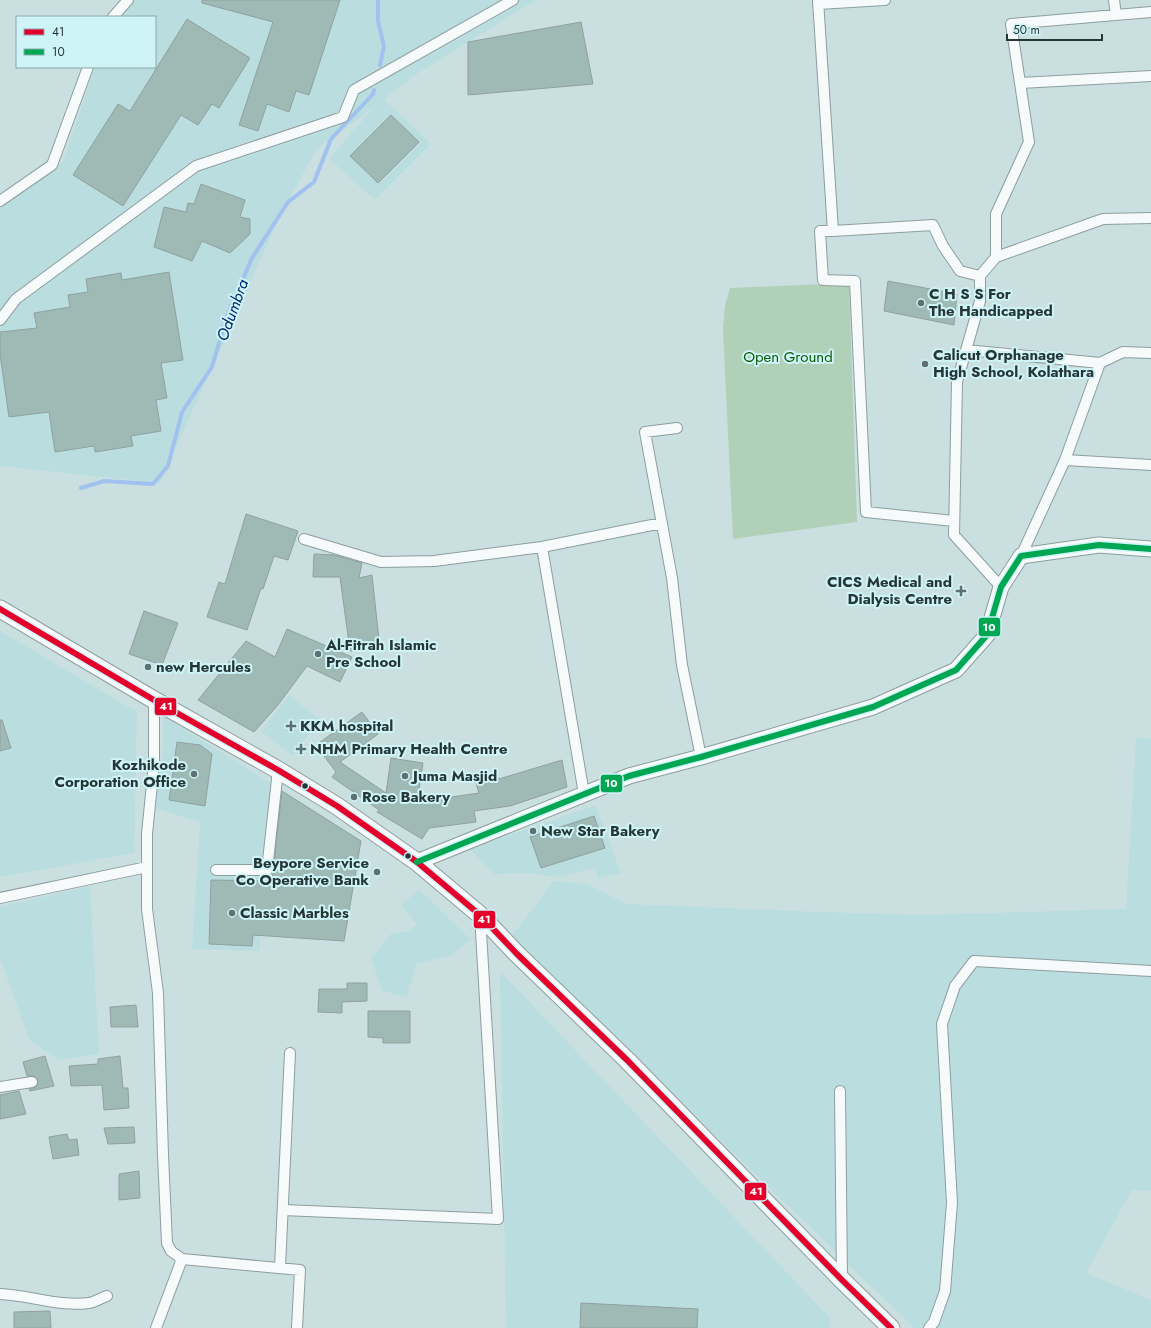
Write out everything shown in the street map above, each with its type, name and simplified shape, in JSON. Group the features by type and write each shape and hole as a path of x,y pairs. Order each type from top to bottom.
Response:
{"main road":[{"path":"417,862 630,776 873,707 956,670 987,635 1002,587 1021,556 1099,545 1151,549"},
{"path":"0,609 154,700 278,770 337,806 417,862 480,915 516,954 627,1060 842,1280 891,1328"}],"street":[{"path":"115,16 128,0"},
{"path":"0,320 16,299 196,166 342,117 354,90 513,0"},
{"path":"833,231 818,2 885,0"},
{"path":"1114,0 1116,15"},
{"path":"996,257 996,214 1029,142 1011,24 1151,12"},
{"path":"0,201 52,165 88,68"},
{"path":"1020,83 1151,76"},
{"path":"1002,587 954,535 958,382 980,301 980,276 996,257 1103,219 1151,218"},
{"path":"954,521 866,512 855,281 822,280 820,232 933,225 942,246 960,271 980,276"},
{"path":"966,350 1100,363 1123,352 1151,353"},
{"path":"1021,556 1065,460 1100,363"},
{"path":"677,428 645,432 672,578 682,665 701,757"},
{"path":"1065,460 1151,465"},
{"path":"304,539 381,562 434,561 542,547 662,523"},
{"path":"542,547 584,794"},
{"path":"154,700 154,764 147,834 147,909 158,993 167,1243 172,1251 182,1260 300,1270 297,1328"},
{"path":"216,870 267,870 278,770"},
{"path":"0,898 147,867"},
{"path":"283,1210 498,1219 480,915"},
{"path":"928,1328 934,1322 945,1291 952,1203 942,1024 955,986 974,961 1151,971"},
{"path":"280,1268 290,1053"},
{"path":"0,1087 32,1082"},
{"path":"840,1091 842,1280"},
{"path":"156,1328 182,1260"},
{"path":"0,1294 12,1294 67,1303 91,1303 106,1296"}],"shaded area":[{"path":"130,0 536,0 418,73 384,99 431,144 375,200 329,159 375,106 316,150 282,212 160,483 0,466 0,198 63,162 95,68 156,68 156,16 117,16"},
{"path":"0,631 137,712 134,853 0,877"},
{"name":"KKM hospital","path":"289,695 320,720 292,756 261,731"},
{"name":"Classic Marbles","path":"163,716 272,784 260,867 260,951 192,949 200,822 154,808 163,748"},
{"path":"1136,738 1151,739 1151,1191 1132,1190 1086,1273 1151,1300 1151,1328 914,1328 511,937 554,881 587,884 626,904 919,915 1126,909"},
{"path":"596,805 621,873 598,878 595,868 558,877 528,873 494,874 470,849"},
{"path":"90,886 99,1054 59,1060 30,1041 0,959 0,907"},
{"name":"Classic Marbles","path":"419,889 470,939 452,955 416,964 407,997 382,991 371,958 392,933 407,932 417,924 401,905"},
{"path":"500,971 830,1318 830,1328 506,1328"}],"green space":[{"name":"Open Ground","path":"849,283 857,522 733,539 723,329 725,306 730,288"}],"building":[{"path":"202,0 340,0 309,95 296,91 289,112 267,104 258,131 239,125 273,22 202,3"},
{"path":"187,19 250,58 219,108 212,104 198,125 181,115 123,206 73,175 118,104 130,111"},
{"path":"581,22 593,84 468,95 468,42"},
{"path":"391,115 419,142 378,183 350,156"},
{"path":"201,184 245,200 240,217 250,219 250,234 230,253 202,241 192,261 154,247 164,207 186,212 188,203 194,204"},
{"path":"169,272 183,360 161,363 167,398 156,400 161,431 131,436 133,446 95,452 94,446 55,452 49,412 9,417 0,354 0,332 37,328 34,313 70,307 68,295 88,292 86,279 121,273 122,280"},
{"name":"C H S S For The Handicapped","path":"888,281 957,294 954,325 884,311"},
{"path":"246,514 298,531 288,560 274,556 263,589 261,588 247,630 207,617 219,582 225,584"},
{"path":"314,554 334,555 362,563 359,578 372,575 380,649 350,651 340,577 313,577"},
{"path":"144,611 178,623 162,665 129,654"},
{"path":"287,629 352,657 340,682 307,666 278,705 254,732 198,700 246,641 275,657"},
{"path":"362,712 378,734 340,762 386,793 391,758 423,763 417,802 479,793 476,783 498,777 499,779 562,760 567,787 510,806 474,811 476,822 429,828 422,839 377,812 379,810 332,777 336,772 316,745"},
{"path":"0,720 2,720 11,748 0,751"},
{"path":"177,742 200,745 212,754 205,806 169,800"},
{"path":"282,791 361,841 344,941 253,935 252,946 209,944 211,880 272,881"},
{"path":"594,816 605,848 541,868 530,837"},
{"path":"347,983 367,983 367,1001 342,1002 342,1013 318,1012 319,989 347,989"},
{"path":"136,1005 138,1027 111,1027 110,1007"},
{"path":"368,1011 410,1011 410,1043 383,1043 383,1038 368,1037"},
{"path":"45,1056 54,1086 30,1091 29,1089 36,1087 38,1081 34,1076 27,1076 23,1062"},
{"path":"120,1056 123,1088 128,1088 129,1108 104,1110 102,1085 71,1086 69,1066 98,1064 98,1059"},
{"path":"19,1091 26,1114 0,1119 0,1095"},
{"path":"134,1127 135,1143 108,1144 104,1128"},
{"path":"67,1134 69,1140 77,1139 79,1155 53,1159 49,1137"},
{"path":"139,1171 140,1198 119,1200 119,1174"},
{"path":"581,1303 698,1309 697,1328 580,1328"},
{"path":"50,1311 51,1328 14,1328 14,1312"}],"waterway":[{"name":"Odumbra","path":"378,0 378,21 384,46 380,65"},
{"name":"Odumbra","path":"81,488 104,481 153,484 168,466 182,412 212,367 227,316 252,258 288,202 314,182 331,139 373,94 374,90"}],"transit line":[{"name":"10","path":"417,862 629,776 701,757 873,707 956,670 987,635 1001,587 1021,556 1099,545 1151,549"},
{"name":"41","path":"0,609 154,700 278,770 337,806 417,862 480,915 517,954 627,1060 842,1280 891,1328"}],"place":[{"name":"C H S S For The Handicapped","path":"921,303"},
{"name":"Calicut Orphanage High School, Kolathara","path":"925,364"},
{"name":"CICS Medical and Dialysis Centre","path":"961,591"},
{"name":"Al-Fitrah Islamic Pre School","path":"318,654"},
{"name":"new Hercules","path":"148,667"},
{"name":"KKM hospital","path":"291,726"},
{"name":"NHM Primary Health Centre","path":"301,749"},
{"name":"Kozhikode Corporation Office","path":"194,774"},
{"name":"Juma Masjid","path":"405,776"},
{"name":"Rose Bakery","path":"354,797"},
{"name":"New Star Bakery","path":"533,831"},
{"name":"Beypore Service Co Operative Bank","path":"377,872"},
{"name":"Classic Marbles","path":"232,913"}]}
